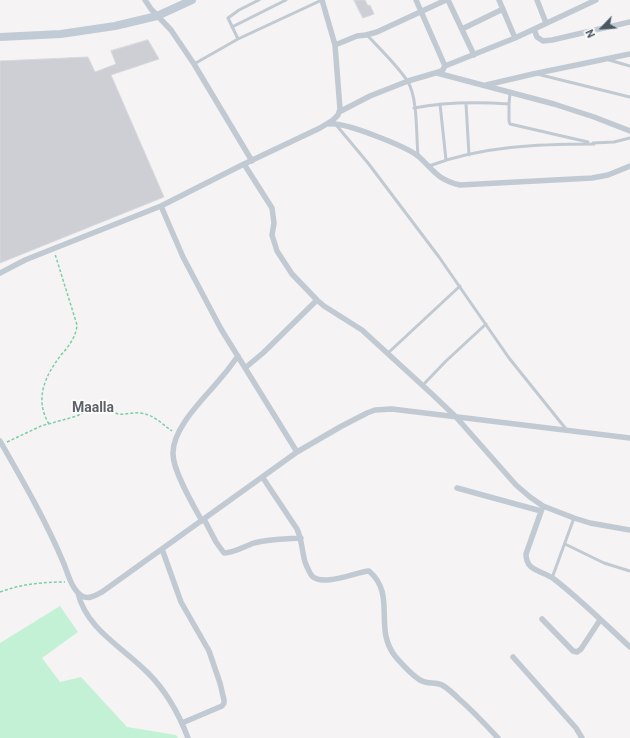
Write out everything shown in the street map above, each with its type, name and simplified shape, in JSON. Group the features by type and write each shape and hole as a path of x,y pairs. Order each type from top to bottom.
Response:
{"street":[{"path":"145,0 157,16 171,30 194,64 252,160"},
{"path":"0,37 61,34 115,26 157,16 192,0"},
{"path":"322,0 335,45 340,98 339,112"},
{"path":"416,0 445,66"},
{"path":"335,45 357,36 366,35 447,0 474,55"},
{"path":"499,0 515,38"},
{"path":"537,0 546,23"},
{"path":"329,124 339,112 370,96 408,81 442,71 445,66 515,38 596,0"},
{"path":"462,29 503,9"},
{"path":"534,29 537,37 542,41 630,22"},
{"path":"485,85 630,54"},
{"path":"437,73 594,116 630,131"},
{"path":"0,273 25,260 161,206 252,160 329,124 336,123 353,128 400,146 418,157 438,176 450,183 460,185 592,178 630,166"},
{"path":"244,164 272,208 274,214 272,234 277,251 292,274 324,306 362,330 456,417 516,485 542,509"},
{"path":"161,206 183,257 221,329 298,452"},
{"path":"245,368 263,353 317,300"},
{"path":"238,356 216,384 195,407 184,423 174,447 174,459 184,486 216,542 224,553 255,543 275,539 301,538"},
{"path":"78,593 83,596 93,597 102,592 298,452 357,418 375,410 392,409 630,438"},
{"path":"1,445 52,536 84,608 91,620 101,631 148,673 170,700 188,738"},
{"path":"262,478 297,529 301,538 311,575 315,578 325,580 369,571 384,594 385,629 387,641 395,656 422,681 437,683 447,689 480,718 498,738"},
{"path":"458,488 542,509 590,523 630,530"},
{"path":"542,509 526,554 526,561 532,568 552,578 629,643"},
{"path":"162,549 181,602 209,651 220,682 224,700 222,706 182,723"},
{"path":"542,619 573,651 577,652 581,649 600,620"},
{"path":"513,657 576,728 582,738"}],"lane":[{"path":"238,40 228,20 229,16 259,0"},
{"path":"232,26 286,0"},
{"path":"194,64 238,40 322,0"},
{"path":"366,35 385,54 408,81 412,92 418,157"},
{"path":"607,60 630,66"},
{"path":"533,74 630,97"},
{"path":"510,92 510,124 594,144"},
{"path":"414,108 440,104 509,104"},
{"path":"440,104 446,160"},
{"path":"466,104 469,155"},
{"path":"336,123 411,219 460,286 509,358 567,431"},
{"path":"427,167 446,160 514,147 545,144 594,144 614,142 630,138"},
{"path":"387,354 460,286"},
{"path":"422,386 446,361 486,324"},
{"path":"552,578 574,518"},
{"path":"565,544 604,563 630,571"}],"path":[{"path":"49,424 43,410 43,388 52,368 76,333 76,325 54,248"},
{"path":"1,445 30,430 77,416 100,403 107,405 114,412 119,414 142,413 152,416 179,434"},
{"path":"0,592 18,586 38,582 72,582"}],"green space":[{"path":"60,606 78,632 42,658 60,682 81,677 127,727 176,735 178,738 0,738 0,643"}],"building":[{"path":"354,0 365,0 368,6 370,5 374,14 363,18"},
{"path":"148,40 159,59 111,75 164,197 0,263 0,61 88,57 95,72 116,64 111,51"}],"district":[{"name":"Maalla","path":"93,408"}]}
